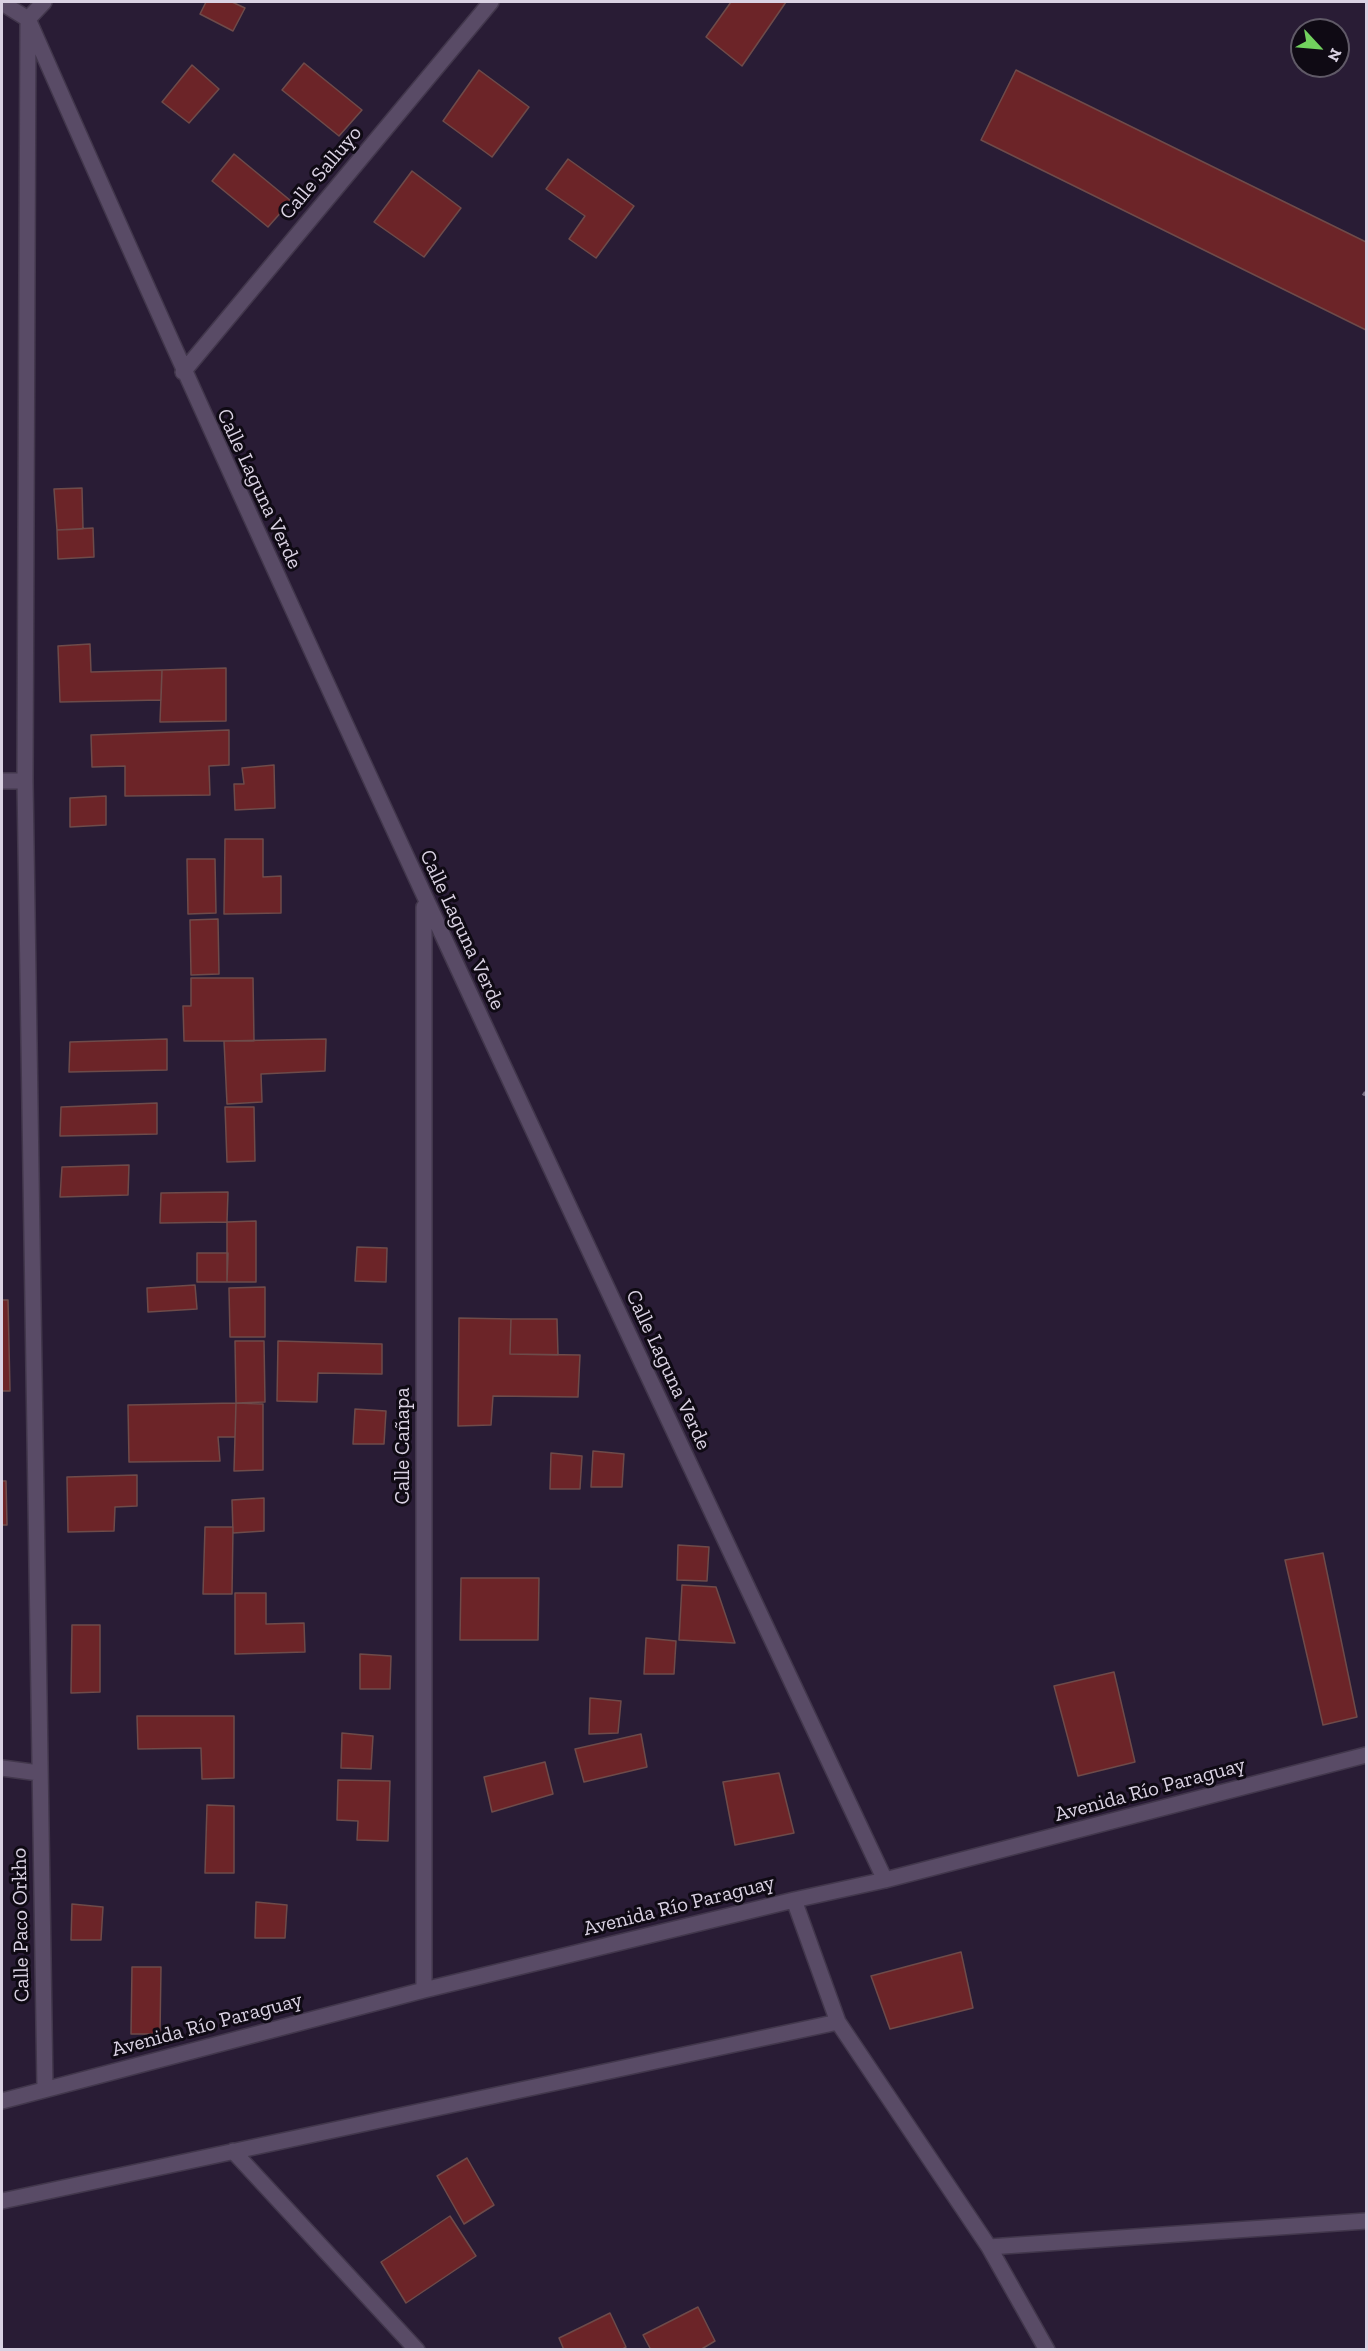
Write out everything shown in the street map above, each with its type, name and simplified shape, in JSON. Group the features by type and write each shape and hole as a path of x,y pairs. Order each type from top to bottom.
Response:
{"street":[{"path":"2,3 28,19 44,2"},
{"name":"Calle Salluyo","path":"183,372 491,2"},
{"name":"Calle Laguna Verde","path":"28,19 183,372 424,901 885,1880"},
{"name":"Calle Paco Orkho","path":"28,19 25,781 45,2089"},
{"path":"2,781 25,781"},
{"name":"Calle Cañapa","path":"424,901 424,1990"},
{"name":"Avenida Río Paraguay","path":"2,2101 424,1990 885,1880 1366,1755"},
{"path":"2,1768 39,1773"},
{"path":"794,1900 838,2022 990,2247 1047,2349"},
{"path":"2,2201 838,2022"},
{"path":"233,2151 417,2349"},
{"path":"990,2247 1366,2221"}],"building":[{"path":"206,2 232,2 245,8 233,31 200,14"},
{"path":"731,2 786,2 742,66 706,37"},
{"path":"304,63 362,110 339,136 282,90"},
{"path":"192,65 219,89 189,123 162,102"},
{"path":"479,70 529,107 492,157 443,121"},
{"path":"1016,70 1366,242 1366,330 981,140"},
{"path":"234,154 291,201 268,227 212,181"},
{"path":"568,159 634,206 596,258 569,239 585,216 546,189"},
{"path":"412,171 461,208 424,257 374,222"},
{"path":"82,488 83,529 57,530 54,489"},
{"path":"93,528 94,557 58,559 57,530"},
{"path":"90,644 91,672 162,670 161,700 60,702 58,646"},
{"path":"226,668 226,721 160,722 162,670"},
{"path":"229,730 229,765 209,766 210,795 125,796 125,766 92,767 91,735"},
{"path":"274,765 275,808 235,810 234,784 244,784 242,768"},
{"path":"106,796 106,825 70,827 70,798"},
{"path":"225,839 263,839 263,877 281,876 281,913 224,914"},
{"path":"187,859 215,859 216,913 188,914"},
{"path":"218,919 219,974 191,975 190,920"},
{"path":"191,978 253,978 254,1041 184,1041 183,1006 191,1006"},
{"path":"167,1039 167,1070 69,1072 70,1042"},
{"path":"326,1039 325,1071 261,1074 262,1102 227,1104 224,1041"},
{"path":"157,1103 157,1134 60,1136 61,1107"},
{"path":"225,1107 254,1107 255,1161 227,1162"},
{"path":"129,1165 128,1195 60,1197 62,1167"},
{"path":"228,1192 227,1222 160,1223 161,1193"},
{"path":"256,1221 256,1282 227,1282 227,1222"},
{"path":"357,1247 387,1248 386,1282 355,1281"},
{"path":"197,1253 228,1253 227,1282 197,1282"},
{"path":"195,1285 197,1309 148,1312 147,1288"},
{"path":"265,1287 265,1337 230,1337 229,1288"},
{"path":"2,1300 8,1300 10,1391 2,1391"},
{"path":"459,1318 511,1319 510,1354 580,1355 578,1397 493,1396 491,1425 458,1426"},
{"path":"511,1319 557,1319 558,1355 510,1354"},
{"path":"235,1341 264,1341 265,1402 236,1403"},
{"path":"278,1341 382,1344 382,1374 318,1373 317,1402 277,1401"},
{"path":"236,1403 263,1404 263,1470 234,1471"},
{"path":"236,1403 235,1437 218,1437 220,1461 129,1462 128,1405"},
{"path":"355,1409 386,1411 384,1444 353,1444"},
{"path":"593,1451 624,1454 622,1487 591,1487"},
{"path":"551,1453 582,1456 580,1489 550,1489"},
{"path":"137,1475 137,1506 115,1507 114,1531 68,1532 67,1477"},
{"path":"2,1481 6,1481 7,1525 2,1525"},
{"path":"264,1498 264,1531 233,1533 232,1500"},
{"path":"205,1527 233,1527 232,1594 203,1594"},
{"path":"678,1545 709,1547 707,1581 677,1580"},
{"path":"1323,1553 1357,1717 1323,1725 1285,1560"},
{"path":"461,1578 539,1578 538,1640 460,1640"},
{"path":"682,1585 716,1587 735,1643 679,1640"},
{"path":"235,1593 266,1593 266,1624 304,1623 305,1652 235,1654"},
{"path":"72,1625 100,1625 100,1692 71,1693"},
{"path":"646,1638 676,1641 674,1674 644,1674"},
{"path":"360,1654 391,1656 390,1689 360,1689"},
{"path":"1114,1672 1135,1762 1078,1776 1054,1686"},
{"path":"590,1698 621,1701 618,1733 589,1734"},
{"path":"137,1716 234,1716 234,1778 202,1779 201,1748 138,1749"},
{"path":"342,1733 373,1736 371,1769 341,1768"},
{"path":"641,1734 647,1767 584,1782 575,1749"},
{"path":"545,1762 553,1794 492,1812 484,1777"},
{"path":"779,1773 794,1833 735,1845 723,1782"},
{"path":"338,1780 390,1781 388,1841 357,1840 358,1821 337,1820"},
{"path":"207,1805 234,1806 234,1873 205,1873"},
{"path":"256,1902 287,1905 285,1938 255,1938"},
{"path":"72,1904 103,1907 101,1940 71,1940"},
{"path":"961,1952 973,2008 890,2029 871,1976"},
{"path":"132,1967 161,1967 160,2034 131,2034"},
{"path":"467,2158 494,2205 464,2224 437,2176"},
{"path":"450,2216 476,2256 406,2303 381,2262"},
{"path":"698,2307 715,2341 700,2350 651,2350 643,2335"},
{"path":"610,2313 626,2347 621,2350 564,2350 559,2338"}]}
